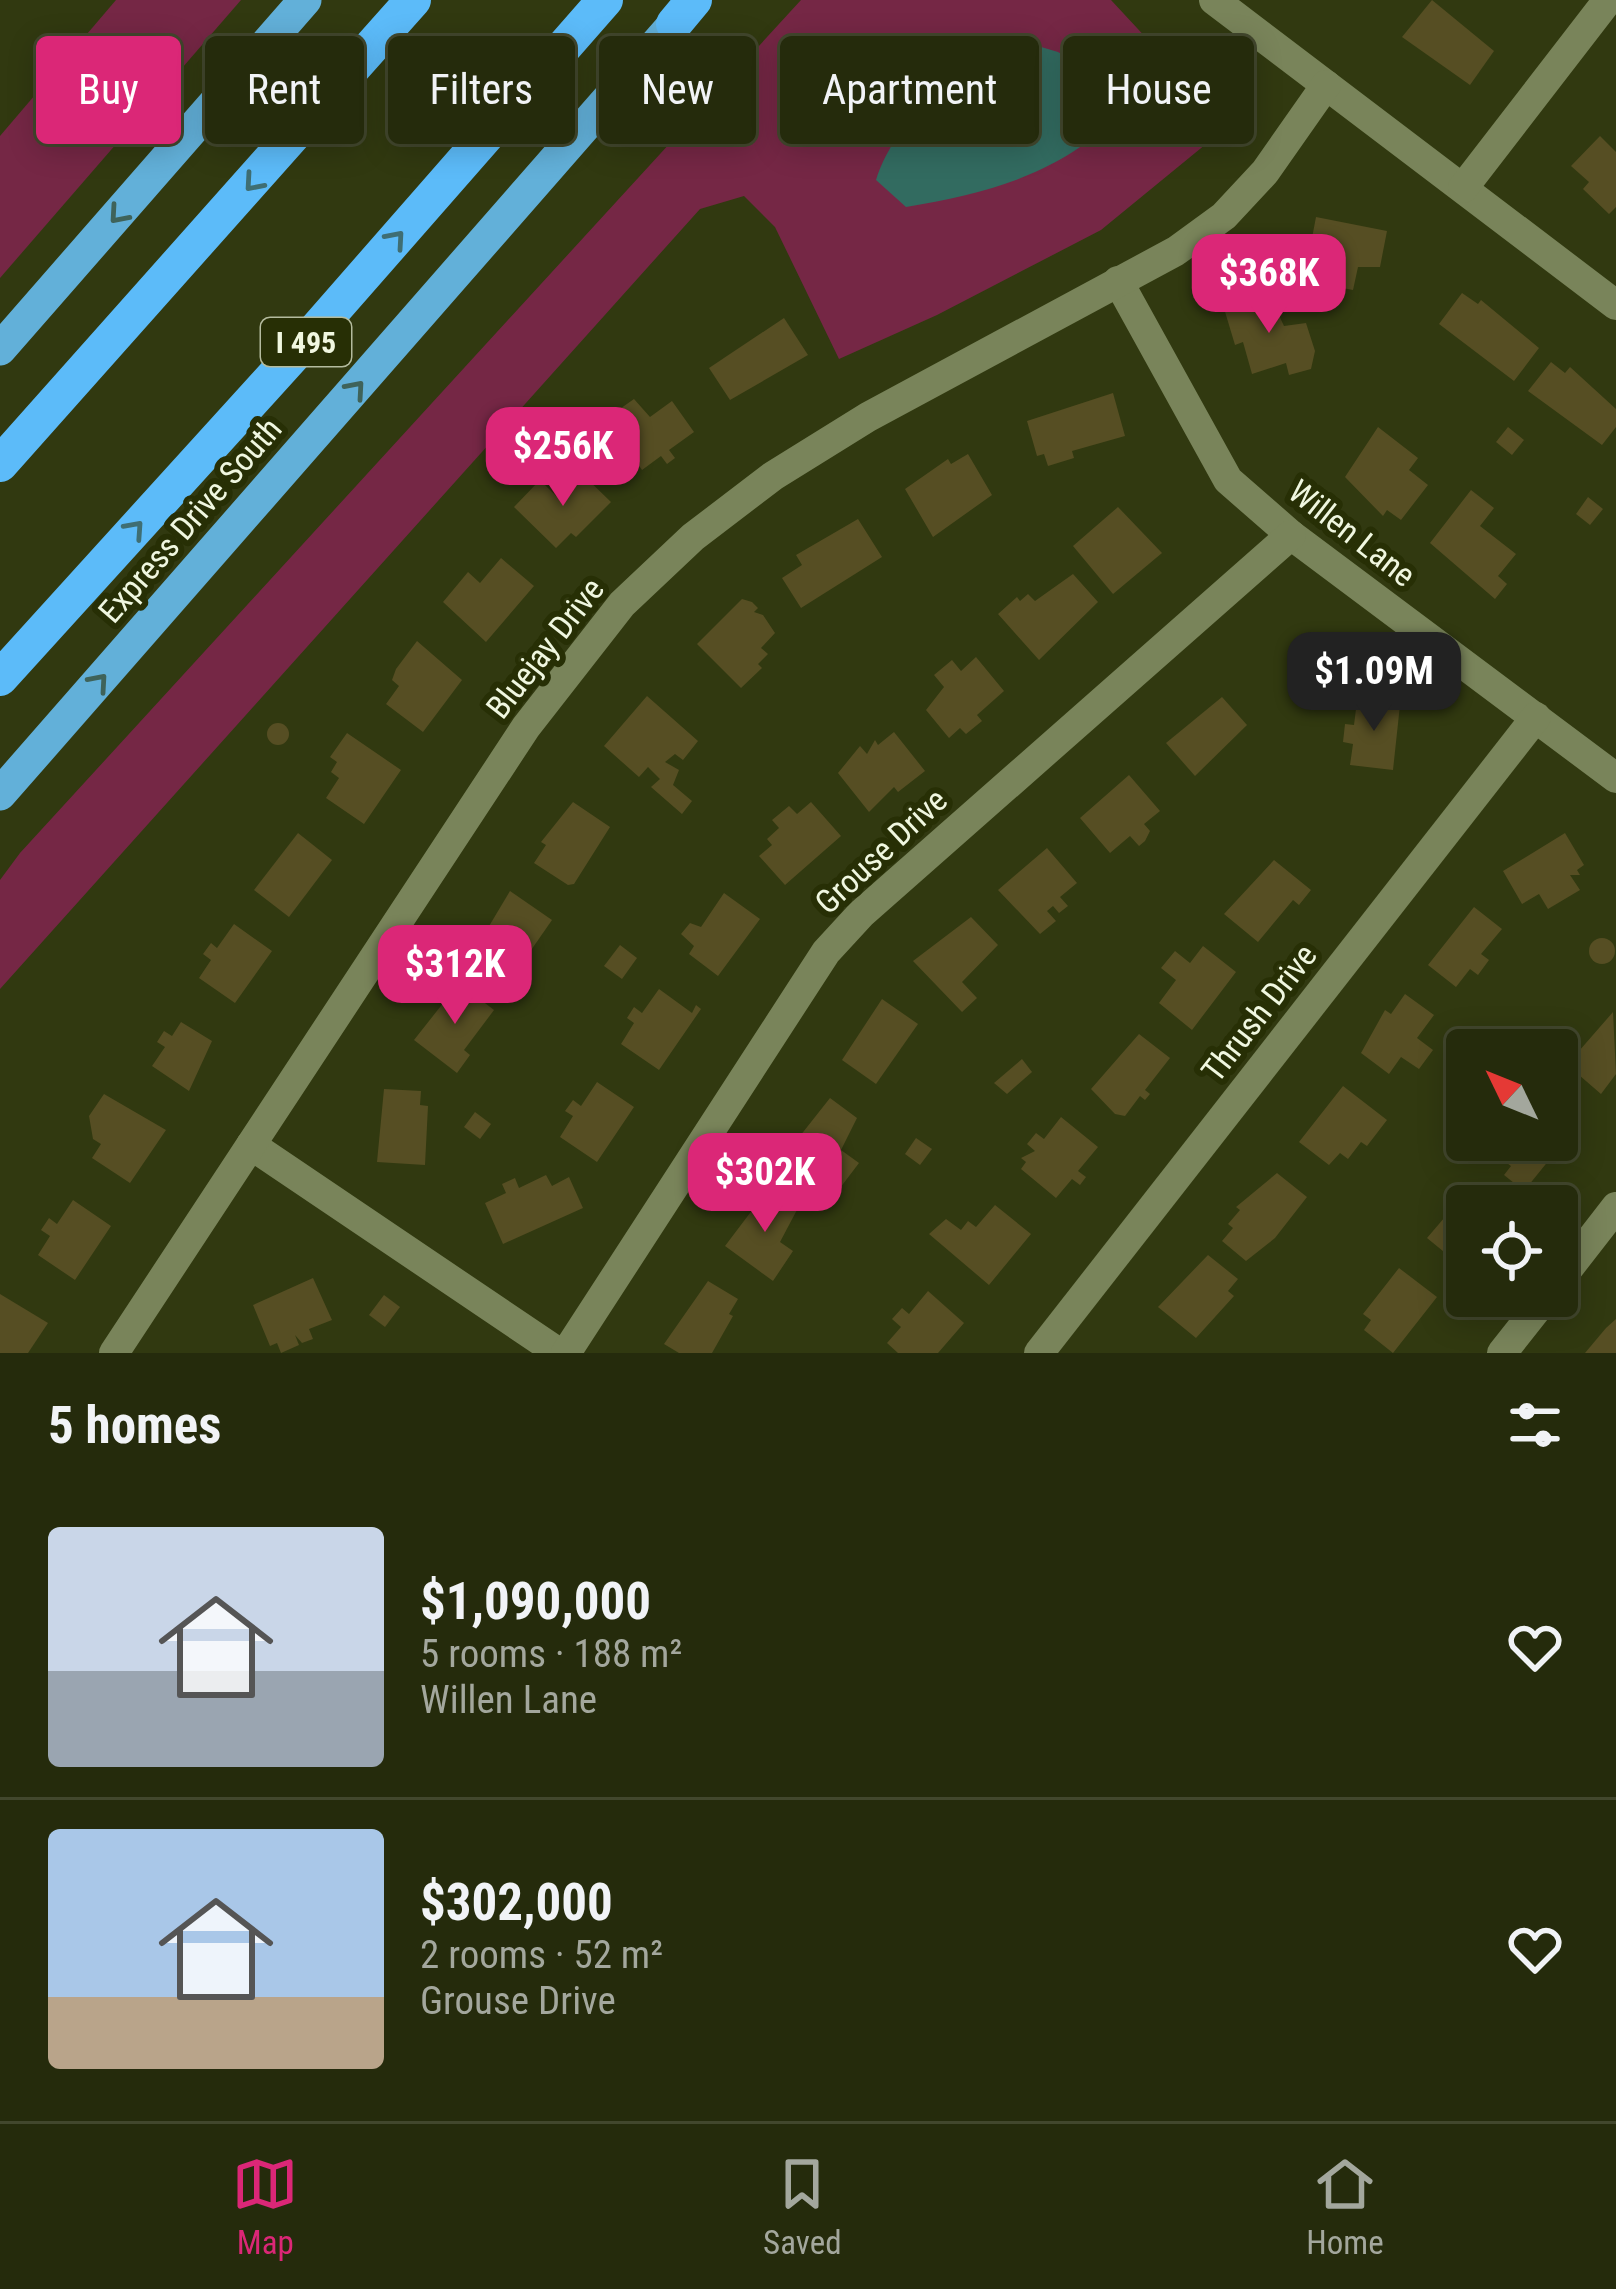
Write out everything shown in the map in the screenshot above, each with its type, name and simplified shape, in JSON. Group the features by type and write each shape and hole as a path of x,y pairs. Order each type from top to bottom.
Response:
{"highway":[{"path":"0,349 305,0"},
{"path":"0,464 413,0"},
{"name":"I 495","path":"0,678 315,331 605,0"},
{"name":"Express Drive South","path":"7,788 684,12"}],"street":[{"path":"1214,0 1616,305"},
{"path":"1463,188 1608,0"},
{"name":"Bluejay Drive","path":"114,1353 526,727 622,604 693,537 773,476 1176,251 1224,216 1265,172 1326,85"},
{"name":"Willen Lane","path":"1118,281 1228,480 1291,535 1616,778"},
{"name":"Grouse Drive","path":"563,1353 826,952 879,898 1291,535"},
{"name":"Thrush Drive","path":"1039,1353 1536,717"},
{"path":"250,1145 563,1353"},
{"path":"1578,1256 1616,1207"},
{"path":"1502,1353 1530,1317"}],"shaded area":[{"path":"116,0 241,0 205,36 181,69 181,36 85,36"},
{"path":"801,0 1111,0 1144,36 1063,36 1063,144 1206,144 1101,230 937,315 839,359 775,227 744,196 700,209 0,989 0,880 20,853 669,144 756,144 756,49"},
{"path":"36,94 36,144 116,144 0,278 0,136"}],"water":[{"path":"1039,46 1063,55 1063,144 1084,144 1070,154 994,187 906,207 876,180 892,144 1039,144"}],"building":[{"path":"1432,0 1494,51 1470,85 1402,37"},
{"path":"1600,136 1616,152 1616,207 1609,214 1583,189 1589,182 1571,166"},
{"path":"1316,217 1387,231 1380,267 1358,267 1353,290 1322,284 1326,262 1308,259"},
{"path":"1268,292 1284,326 1306,323 1315,351 1311,369 1289,375 1286,363 1252,374 1243,342 1235,345 1223,305"},
{"path":"1462,293 1478,304 1481,300 1539,348 1514,381 1439,324"},
{"path":"784,318 808,355 730,400 709,368"},
{"path":"1551,362 1565,373 1570,367 1616,409 1616,427 1602,445 1528,391"},
{"path":"1113,393 1125,436 1072,451 1074,458 1048,466 1044,454 1037,456 1027,421"},
{"path":"634,399 650,417 672,401 694,432 669,450 675,458 667,464 661,456 642,470 607,418"},
{"path":"1378,427 1418,458 1409,470 1428,485 1401,520 1387,510 1383,516 1345,477"},
{"path":"1508,427 1524,440 1512,455 1496,442"},
{"path":"968,454 992,495 933,537 905,489 948,459 951,464"},
{"path":"580,472 611,502 576,537 571,533 556,548 514,507 540,480 557,497"},
{"path":"1471,490 1494,508 1480,526 1516,554 1498,576 1507,584 1495,599 1430,543"},
{"path":"1588,497 1603,509 1590,525 1576,514"},
{"path":"1118,507 1162,553 1113,594 1073,546"},
{"path":"858,519 882,557 801,608 782,578 802,565 796,555"},
{"path":"501,558 534,586 486,642 443,602 468,572 480,583"},
{"path":"1073,574 1098,602 1039,660 998,614 1017,597 1020,601 1028,594 1035,601"},
{"path":"742,599 758,608 754,612 763,615 775,633 761,648 768,654 758,664 762,668 741,688 697,644"},
{"path":"417,641 462,680 423,732 386,704 399,686 392,680 396,669"},
{"path":"976,657 1004,691 977,715 982,721 966,734 960,728 949,738 926,710 944,687 934,675 952,660 961,671"},
{"path":"647,696 698,741 683,760 675,754 665,762 679,770 673,785 692,801 682,814 651,787 660,779 648,767 639,777 604,746"},
{"path":"1222,697 1247,725 1195,776 1166,743"},
{"path":"1357,701 1400,705 1393,770 1350,765 1353,744 1343,742 1345,724 1354,725"},
{"path":"278,723 289,734 278,745 267,734"},
{"path":"894,732 925,771 898,792 894,787 869,812 838,773 860,746 867,754 875,740 878,745"},
{"path":"347,733 401,770 364,824 326,798 339,778 331,772 337,762 330,757"},
{"path":"1129,775 1160,811 1144,824 1150,831 1145,841 1139,846 1130,836 1110,853 1080,818"},
{"path":"573,802 610,827 574,884 568,885 534,863 546,845 541,842"},
{"path":"811,802 841,836 785,885 759,856 772,845 767,839 779,828 772,820 789,806 797,814"},
{"path":"298,833 332,860 289,917 254,890"},
{"path":"1565,833 1584,865 1577,870 1580,875 1570,875 1580,890 1548,909 1539,894 1522,904 1503,871"},
{"path":"1047,848 1077,883 1060,897 1068,906 1059,913 1053,906 1047,911 1056,921 1040,934 998,890"},
{"path":"1274,860 1311,890 1299,905 1293,900 1258,942 1224,914"},
{"path":"510,891 552,920 511,979 473,953"},
{"path":"724,893 760,919 718,976 689,954 694,946 681,934 690,923 701,927"},
{"path":"1474,907 1502,929 1481,954 1489,960 1478,975 1470,969 1456,987 1428,965"},
{"path":"971,917 998,945 962,982 977,998 962,1012 913,961"},
{"path":"234,924 272,951 235,1003 199,978 211,960 203,954 211,943 217,948"},
{"path":"1602,938 1615,951 1602,964 1589,951"},
{"path":"620,945 637,958 622,979 604,966"},
{"path":"1203,946 1236,972 1192,1030 1159,1003 1176,980 1161,968 1175,951 1190,963"},
{"path":"459,983 494,1010 464,1050 470,1055 457,1073 414,1040"},
{"path":"659,989 692,1013 696,1005 701,1009 659,1070 621,1044 634,1023 627,1018 634,1007 642,1013"},
{"path":"1405,994 1434,1015 1417,1038 1433,1050 1419,1069 1401,1057 1389,1074 1361,1053 1385,1010 1391,1014"},
{"path":"882,999 918,1024 876,1084 842,1060"},
{"path":"1613,1012 1616,1074 1601,1094 1578,1074 1579,1051"},
{"path":"181,1022 212,1041 189,1091 152,1066 165,1047 157,1042 164,1031 172,1036"},
{"path":"1139,1034 1170,1058 1145,1090 1150,1094 1145,1100 1140,1096 1125,1116 1115,1114 1091,1089"},
{"path":"1022,1059 1032,1072 1007,1094 994,1083"},
{"path":"597,1082 634,1107 597,1162 560,1137 573,1116 565,1111 573,1100 581,1106"},
{"path":"1343,1086 1387,1120 1367,1146 1361,1142 1348,1159 1340,1153 1329,1165 1299,1142"},
{"path":"384,1089 421,1091 420,1105 428,1106 425,1165 377,1162"},
{"path":"104,1094 166,1130 130,1183 92,1158 101,1144 93,1139 89,1116"},
{"path":"830,1098 857,1118 841,1150 859,1163 837,1192 785,1155"},
{"path":"475,1112 491,1124 480,1139 464,1127"},
{"path":"1061,1117 1098,1147 1078,1171 1086,1177 1080,1185 1072,1179 1056,1198 1021,1169 1026,1162 1021,1158 1035,1151 1027,1144 1036,1133 1044,1139"},
{"path":"916,1138 932,1149 920,1165 905,1154"},
{"path":"1504,1161 1548,1161 1529,1185 1516,1185 1504,1175 1511,1166"},
{"path":"1277,1173 1307,1197 1275,1238 1246,1261 1222,1241 1233,1228 1228,1224 1240,1210 1236,1207"},
{"path":"546,1175 552,1186 569,1177 583,1208 503,1244 485,1203 506,1193 502,1184 515,1178 519,1188"},
{"path":"769,1188 798,1208 780,1242 793,1251 773,1281 725,1246"},
{"path":"73,1200 111,1226 75,1280 38,1255 50,1236 41,1230 49,1218 57,1224"},
{"path":"995,1205 1031,1234 989,1285 929,1234 946,1219 961,1230 968,1221 976,1227"},
{"path":"1446,1216 1446,1254 1427,1238"},
{"path":"1208,1255 1238,1279 1228,1291 1234,1296 1196,1338 1158,1307"},
{"path":"1399,1268 1437,1297 1393,1353 1364,1330 1371,1320 1363,1314"},
{"path":"313,1278 332,1320 309,1329 313,1339 302,1343 295,1335 299,1345 281,1353 277,1343 270,1346 253,1305"},
{"path":"708,1281 738,1299 729,1314 733,1316 712,1353 679,1353 664,1344"},
{"path":"928,1291 964,1323 938,1353 898,1353 887,1343 901,1327 892,1319 902,1308 909,1314"},
{"path":"0,1294 48,1323 28,1353 0,1353"},
{"path":"384,1295 400,1307 385,1327 369,1315"},
{"path":"1616,1319 1616,1353 1585,1353 1606,1328"}]}
